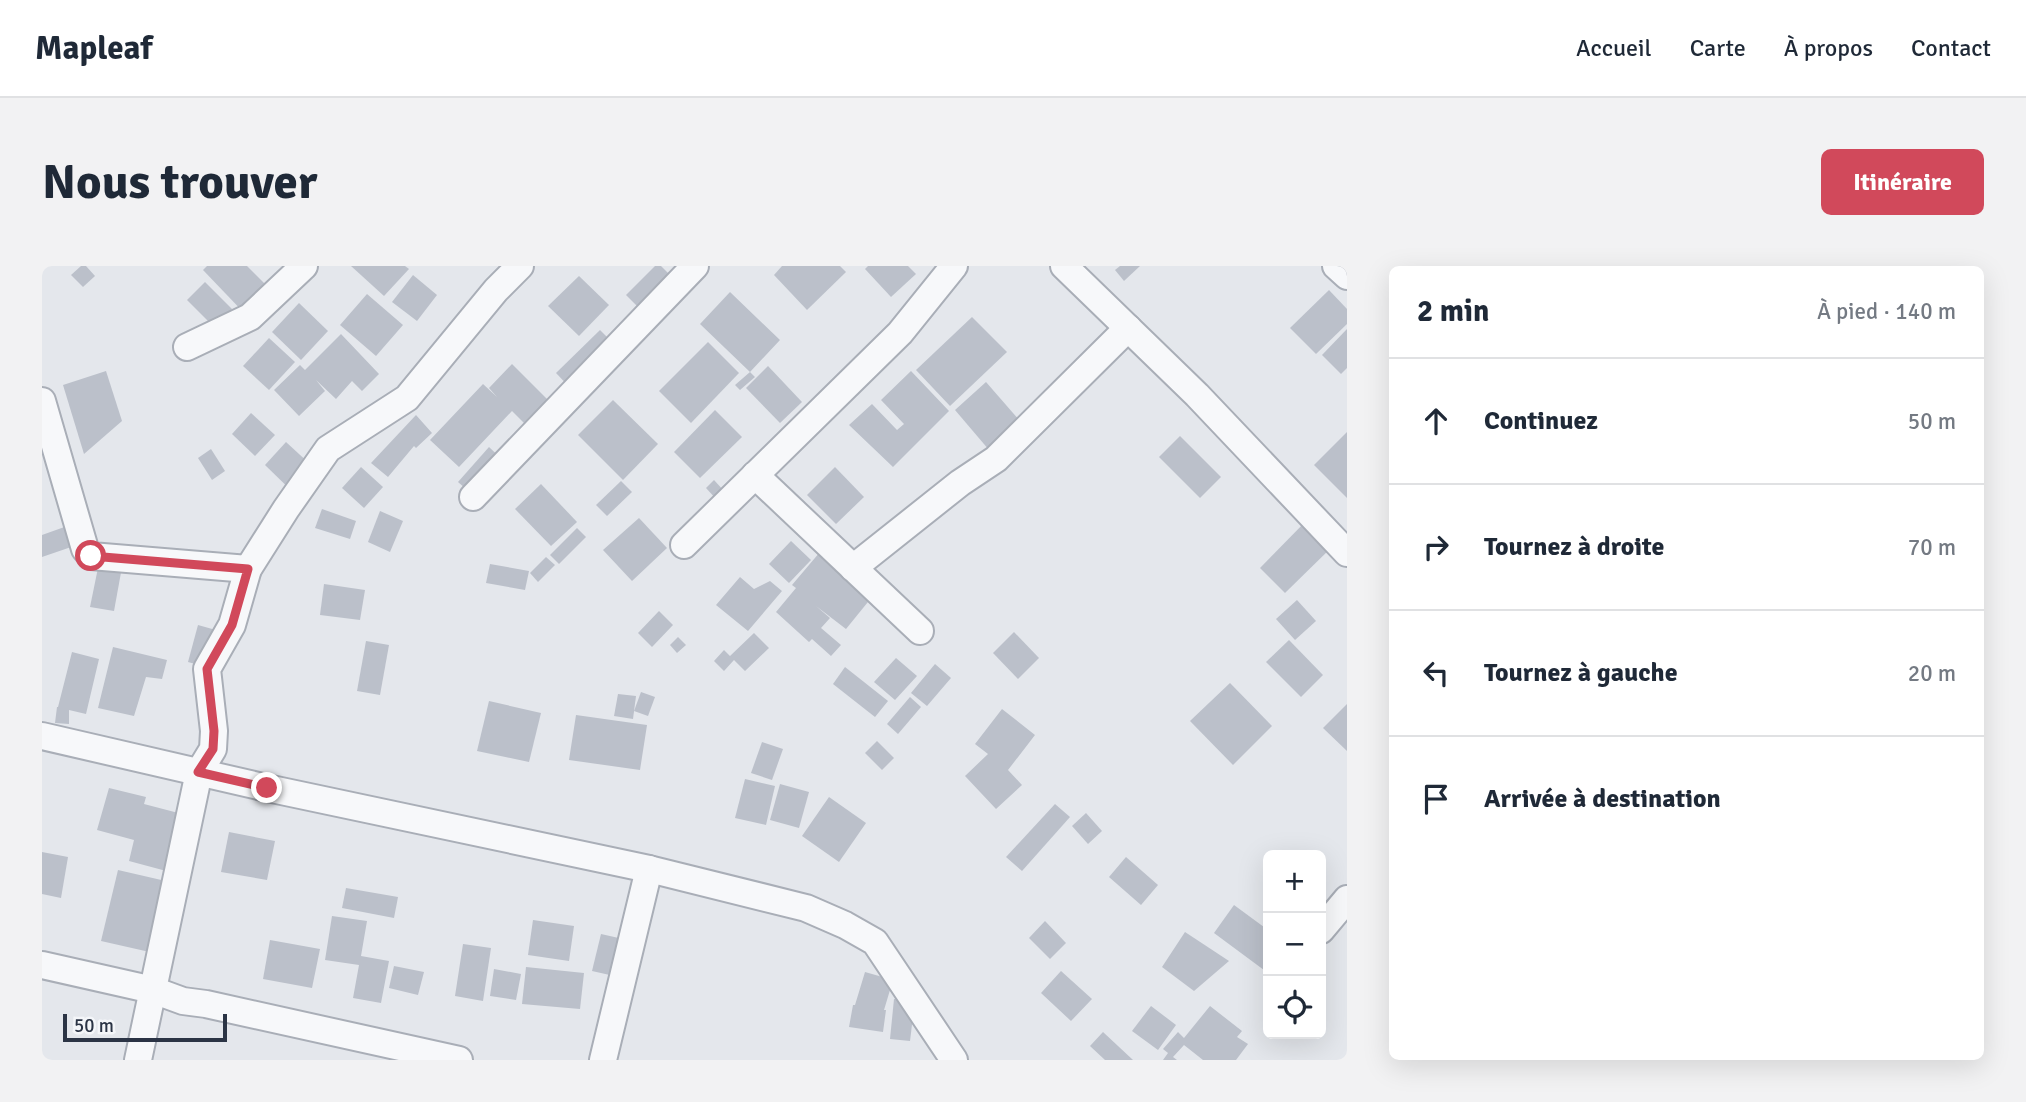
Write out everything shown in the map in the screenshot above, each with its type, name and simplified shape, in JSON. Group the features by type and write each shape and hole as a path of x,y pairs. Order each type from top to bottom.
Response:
{"street":[{"path":"187,347 250,317 304,266"},
{"path":"138,1060 198,772 213,749 214,731 207,669 232,625 248,569 328,449 407,398 496,290 520,266"},
{"path":"472,497 695,266"},
{"path":"684,545 900,333 954,266"},
{"path":"1064,266 1197,395 1347,553"},
{"path":"1336,266 1347,276"},
{"path":"853,568 996,459 1128,328"},
{"path":"42,401 85,549 91,556 248,569"},
{"path":"755,475 920,631"},
{"path":"42,736 649,869 806,908 875,942 954,1060"},
{"path":"603,1060 649,869"},
{"path":"1326,924 1347,899"},
{"path":"42,965 153,990 183,1001 459,1060"}],"building":[{"path":"81,266 86,266 95,276 83,287 71,275"},
{"path":"207,266 247,266 273,292 248,317 203,270"},
{"path":"351,266 405,266 409,269 384,296"},
{"path":"655,266 661,266 682,287 650,319 626,295"},
{"path":"782,266 840,266 846,272 807,310 774,275"},
{"path":"868,266 908,266 916,274 891,297 865,269"},
{"path":"1120,266 1140,266 1124,281 1115,270"},
{"path":"413,275 437,295 417,321 392,302"},
{"path":"579,276 609,305 579,336 548,306"},
{"path":"205,282 232,309 214,327 187,300"},
{"path":"1329,290 1347,309 1347,324 1316,354 1290,328"},
{"path":"730,292 780,340 750,372 700,324"},
{"path":"367,294 403,325 376,356 340,325"},
{"path":"299,303 328,331 301,360 272,332"},
{"path":"972,317 1007,352 950,406 916,370"},
{"path":"1347,329 1347,368 1341,374 1322,355"},
{"path":"600,330 620,350 575,393 556,373"},
{"path":"341,334 379,374 362,391 352,381 336,399 316,380 325,391 299,416 274,390 300,365 305,370"},
{"path":"269,338 295,362 269,390 243,366"},
{"path":"708,342 739,373 691,423 659,391"},
{"path":"512,364 555,407 532,431 512,411 459,467 430,440 483,384 497,397 489,388"},
{"path":"768,366 802,402 780,423 746,388"},
{"path":"106,371 122,421 84,454 63,385"},
{"path":"911,371 949,411 893,467 849,425 872,404 897,430 904,424 881,400"},
{"path":"750,372 755,377 740,390 735,385"},
{"path":"986,382 1027,429 995,457 955,410"},
{"path":"613,400 658,444 623,480 578,435"},
{"path":"715,410 742,437 700,478 674,452"},
{"path":"251,413 275,435 255,456 232,434"},
{"path":"416,415 432,433 416,448 414,446 388,477 371,463"},
{"path":"1347,432 1347,498 1314,465"},
{"path":"1180,436 1221,477 1200,498 1159,457"},
{"path":"286,442 324,477 302,501 265,465"},
{"path":"489,447 505,462 474,496 458,482"},
{"path":"211,449 225,471 212,480 198,458"},
{"path":"361,467 383,487 364,508 342,488"},
{"path":"835,467 864,497 836,524 807,495"},
{"path":"714,480 735,503 727,511 706,488"},
{"path":"621,481 632,492 607,516 596,505"},
{"path":"541,484 577,522 551,546 515,509"},
{"path":"322,509 356,521 350,539 315,528"},
{"path":"380,511 403,521 390,552 368,542"},
{"path":"639,518 667,548 632,581 603,550"},
{"path":"1308,519 1334,545 1285,593 1260,568"},
{"path":"70,525 77,545 42,557 42,535"},
{"path":"577,528 586,537 559,564 550,555"},
{"path":"791,541 811,560 789,583 769,564"},
{"path":"820,552 872,597 846,629 816,606 830,618 821,628 841,645 831,656 812,639 809,642 776,612 796,588 792,585"},
{"path":"546,557 555,565 538,582 530,573"},
{"path":"99,563 122,567 114,611 90,607"},
{"path":"490,564 529,571 525,590 486,583"},
{"path":"740,577 754,589 770,581 782,591 748,631 716,605"},
{"path":"324,584 365,590 360,620 320,615"},
{"path":"1297,600 1316,621 1295,640 1276,619"},
{"path":"659,611 673,625 652,647 638,633"},
{"path":"198,625 230,634 220,671 188,662"},
{"path":"1014,632 1039,658 1018,679 993,653"},
{"path":"754,633 769,648 745,671 734,660 724,671 714,661 724,650 730,656"},
{"path":"678,637 686,645 677,653 670,645"},
{"path":"1289,640 1323,675 1301,697 1266,662"},
{"path":"366,641 389,645 380,695 357,691"},
{"path":"113,647 167,660 162,679 146,677 134,716 98,708"},
{"path":"72,652 99,659 86,714 69,710 69,724 55,723 57,707"},
{"path":"896,658 917,676 895,700 874,682"},
{"path":"935,664 951,678 927,706 911,693"},
{"path":"845,667 888,701 875,717 833,684"},
{"path":"1230,683 1272,726 1233,765 1190,721"},
{"path":"641,692 655,697 648,716 634,711"},
{"path":"618,694 636,696 633,719 614,716"},
{"path":"910,697 921,707 898,734 887,724"},
{"path":"489,701 541,713 529,762 477,751"},
{"path":"1347,704 1347,751 1323,728"},
{"path":"1002,709 1035,735 1008,770 1022,785 996,809 965,776 988,754 975,744"},
{"path":"576,715 647,725 640,770 569,760"},
{"path":"877,741 894,758 882,770 865,753"},
{"path":"762,742 783,749 772,780 751,773"},
{"path":"745,779 775,786 766,825 735,818"},
{"path":"780,784 809,792 799,828 770,820"},
{"path":"109,788 146,797 144,804 186,815 170,872 129,861 134,840 97,830"},
{"path":"829,797 866,823 839,862 802,836"},
{"path":"1055,804 1070,817 1022,871 1006,857"},
{"path":"1086,813 1102,831 1088,844 1072,826"},
{"path":"229,832 275,841 267,880 221,872"},
{"path":"42,852 68,857 61,898 42,894"},
{"path":"1126,857 1158,885 1141,905 1109,877"},
{"path":"118,870 170,882 154,953 101,941"},
{"path":"346,888 398,897 394,918 342,908"},
{"path":"1234,905 1263,926 1263,969 1214,933"},
{"path":"332,916 367,921 361,956 389,961 381,1003 353,998 359,965 325,960"},
{"path":"533,920 574,926 569,961 528,955"},
{"path":"1045,921 1066,943 1050,959 1029,938"},
{"path":"1185,932 1229,961 1194,991 1162,967"},
{"path":"601,934 632,941 623,978 592,971"},
{"path":"270,940 320,949 312,988 263,979"},
{"path":"463,944 491,948 483,1001 455,996"},
{"path":"394,966 424,972 418,995 389,988"},
{"path":"526,967 584,973 580,1009 522,1004"},
{"path":"494,969 521,974 516,1000 490,996"},
{"path":"1061,971 1092,999 1071,1021 1041,993"},
{"path":"865,972 893,980 884,1010 883,1032 849,1027 853,1005"},
{"path":"894,999 915,1000 910,1041 890,1039"},
{"path":"1151,1006 1176,1025 1158,1050 1132,1031"},
{"path":"1210,1006 1242,1031 1237,1037 1248,1044 1236,1060 1203,1060 1184,1045 1173,1057 1177,1060 1163,1060 1168,1053 1163,1049 1178,1032 1184,1038"},
{"path":"1103,1032 1133,1060 1105,1060 1090,1046"}],"route":[{"path":"91,556 248,569 232,625 207,669 214,731 213,749 198,772 267,788"}]}
